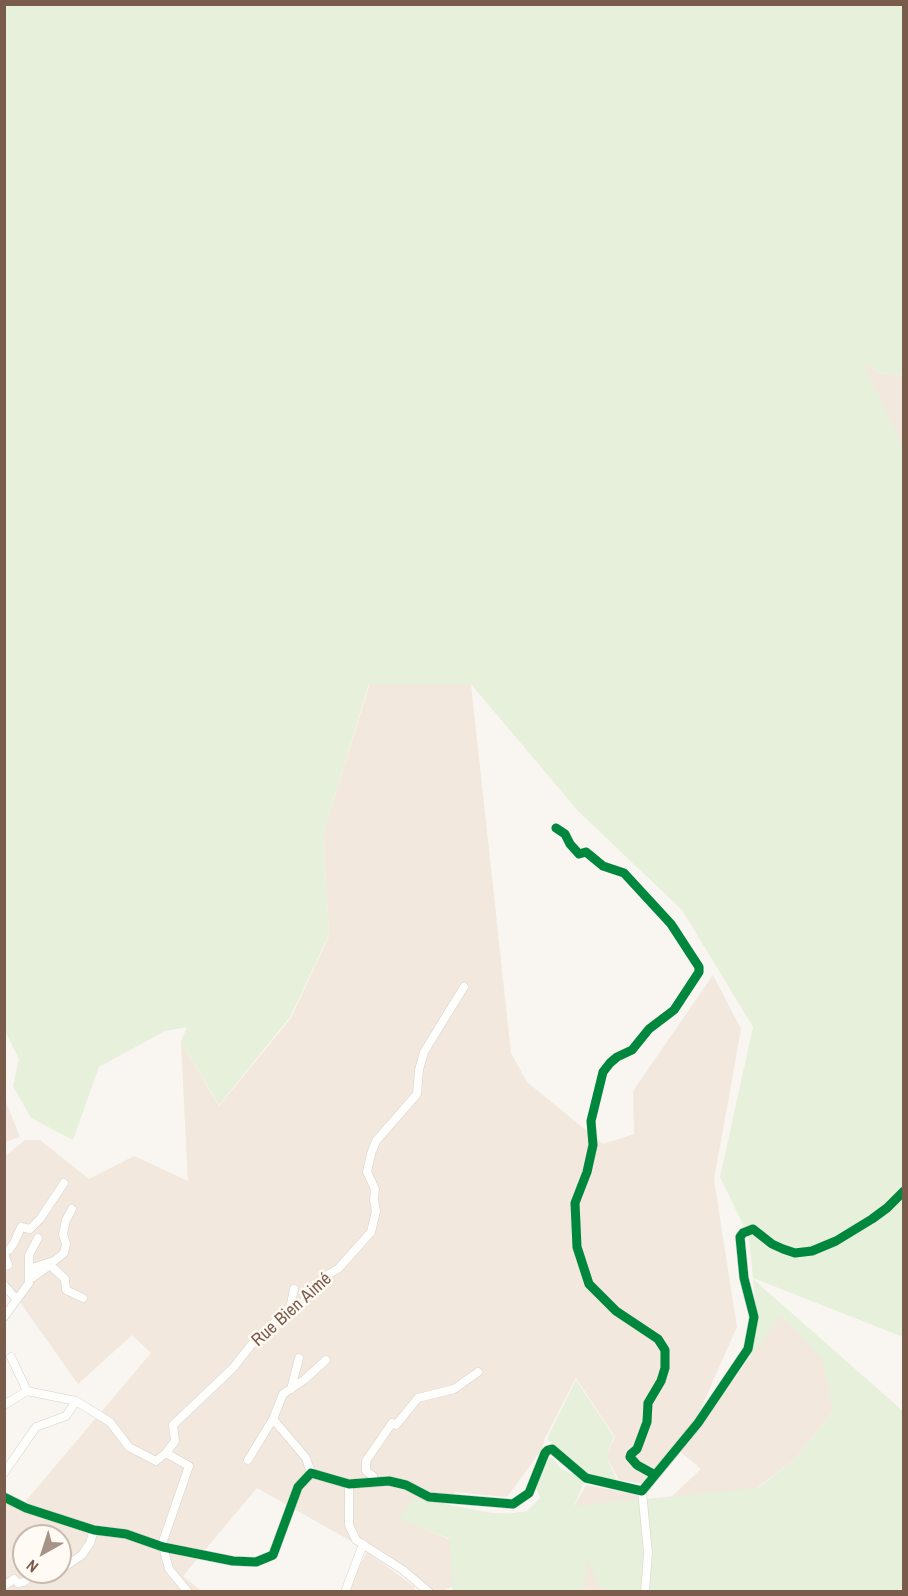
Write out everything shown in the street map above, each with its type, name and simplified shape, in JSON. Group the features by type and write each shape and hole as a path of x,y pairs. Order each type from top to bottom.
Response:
{"street":[{"path":"556,828 565,834 579,854 586,852 603,866 624,873 671,924 699,969 674,1010 649,1029 632,1050 610,1063 603,1072 591,1121 592,1145 586,1172 575,1203 577,1247 589,1284 616,1311 658,1339 664,1350 665,1368 661,1381 648,1402 647,1422 637,1449 630,1457 637,1465 655,1475"},
{"name":"Rue Bien Aimé","path":"166,1453 175,1441 173,1425 233,1368 277,1320 290,1309 301,1304 325,1276 338,1269 371,1232 376,1211 375,1189 367,1172 371,1154 376,1141 417,1094 419,1070 424,1052 464,987"},
{"path":"4,1266 8,1265 4,1252 14,1244 21,1227 30,1229 40,1219 64,1184"},
{"path":"645,1592 648,1553 642,1491 698,1423 748,1350 754,1317 744,1278 740,1237 743,1233 753,1229 772,1244 783,1249 795,1252 812,1251 836,1241 872,1219 887,1208 903,1191"},
{"path":"29,1273 64,1253 66,1244 63,1234 66,1220 72,1209"},
{"path":"4,1317 29,1283 30,1251 38,1238"},
{"path":"29,1273 32,1278 50,1265 65,1279 66,1290 83,1298"},
{"path":"4,1286 16,1299"},
{"path":"290,1309 294,1288"},
{"path":"11,1357 27,1391"},
{"path":"291,1389 299,1358"},
{"path":"248,1460 273,1419 283,1394 304,1380 326,1360"},
{"path":"371,1483 373,1476 366,1471 366,1461 392,1423 396,1425 418,1398 454,1389 478,1372"},
{"path":"4,1405 27,1391 76,1401 110,1422 129,1447 156,1461 166,1453 189,1466 162,1547 169,1569 188,1592"},
{"path":"4,1473 36,1427 66,1416 76,1401"},
{"path":"273,1419 306,1458 311,1473"},
{"path":"311,1473 349,1484 389,1481 406,1485 429,1497 513,1504 529,1493 545,1454 552,1449 586,1478 642,1491"},
{"path":"4,1497 26,1508 94,1530 126,1534 162,1547 233,1561 256,1562 273,1555 298,1487 311,1473"},
{"path":"349,1484 349,1525 356,1540 403,1570 416,1588 429,1592"},
{"path":"72,1562 82,1555 90,1543 94,1530"},
{"path":"345,1592 363,1545"}],"shaded area":[{"path":"862,361 879,373 903,376 903,449"},
{"path":"370,683 471,684 511,1053 527,1082 603,1144 634,1134 633,1091 713,975 741,1029 714,1180 737,1327 697,1417 643,1484 619,1480 606,1456 615,1437 576,1378 545,1438 542,1449 507,1497 455,1492 422,1528 460,1544 466,1580 443,1591 428,1591 388,1562 257,1488 183,1576 201,1591 5,1591 5,1502 19,1509 151,1353 132,1335 78,1384 5,1281 4,1157 25,1140 40,1140 89,1179 134,1156 188,1181 181,1042 219,1106 291,1018 329,936 323,834"},
{"path":"4,1097 20,1137 5,1142 4,1142"},
{"path":"781,1315 823,1359 834,1410 795,1459 727,1511 744,1591 475,1592 483,1533 492,1513 536,1515 564,1525 586,1485 639,1495 650,1517 701,1469 681,1452"},
{"path":"367,1552 415,1587 413,1591 346,1592"}],"green space":[{"path":"4,5 903,5 903,376 879,373 863,362 904,449 903,1337 753,1278 749,1237 720,1177 753,1027 682,910 578,811 471,684 369,684 323,834 329,935 290,1017 219,1105 181,1042 187,1027 165,1031 99,1067 73,1140 31,1118 13,1086 19,1059 4,1029"},
{"path":"753,1279 903,1411 903,1591 601,1591 588,1559 583,1591 452,1591 450,1539 399,1519 413,1498 492,1513 491,1516 527,1511 540,1498 536,1487 549,1458 552,1457 561,1469 585,1480 574,1506 758,1488 795,1459 834,1410 822,1359 781,1315 722,1398 750,1356 757,1320"},
{"path":"576,1380 614,1437 606,1456 617,1480 588,1476 547,1439"}],"cycle path":[{"path":"556,828 565,834 579,854 586,852 603,866 624,873 671,924 699,967 699,972 674,1010 649,1029 632,1050 617,1057 603,1072 591,1121 593,1145 587,1172 575,1203 577,1247 589,1284 616,1311 658,1339 665,1350 665,1368 661,1381 648,1403 647,1422 637,1449 630,1457 637,1465 655,1475"},
{"path":"4,1497 26,1508 94,1530 126,1534 163,1547 233,1561 256,1562 273,1555 298,1487 311,1473 349,1484 389,1481 406,1485 429,1497 513,1504 529,1493 545,1453 552,1449 586,1478 642,1491 698,1423 748,1349 754,1317 744,1278 740,1237 743,1233 753,1229 772,1244 783,1249 795,1253 812,1251 836,1241 872,1219 904,1191"}]}
